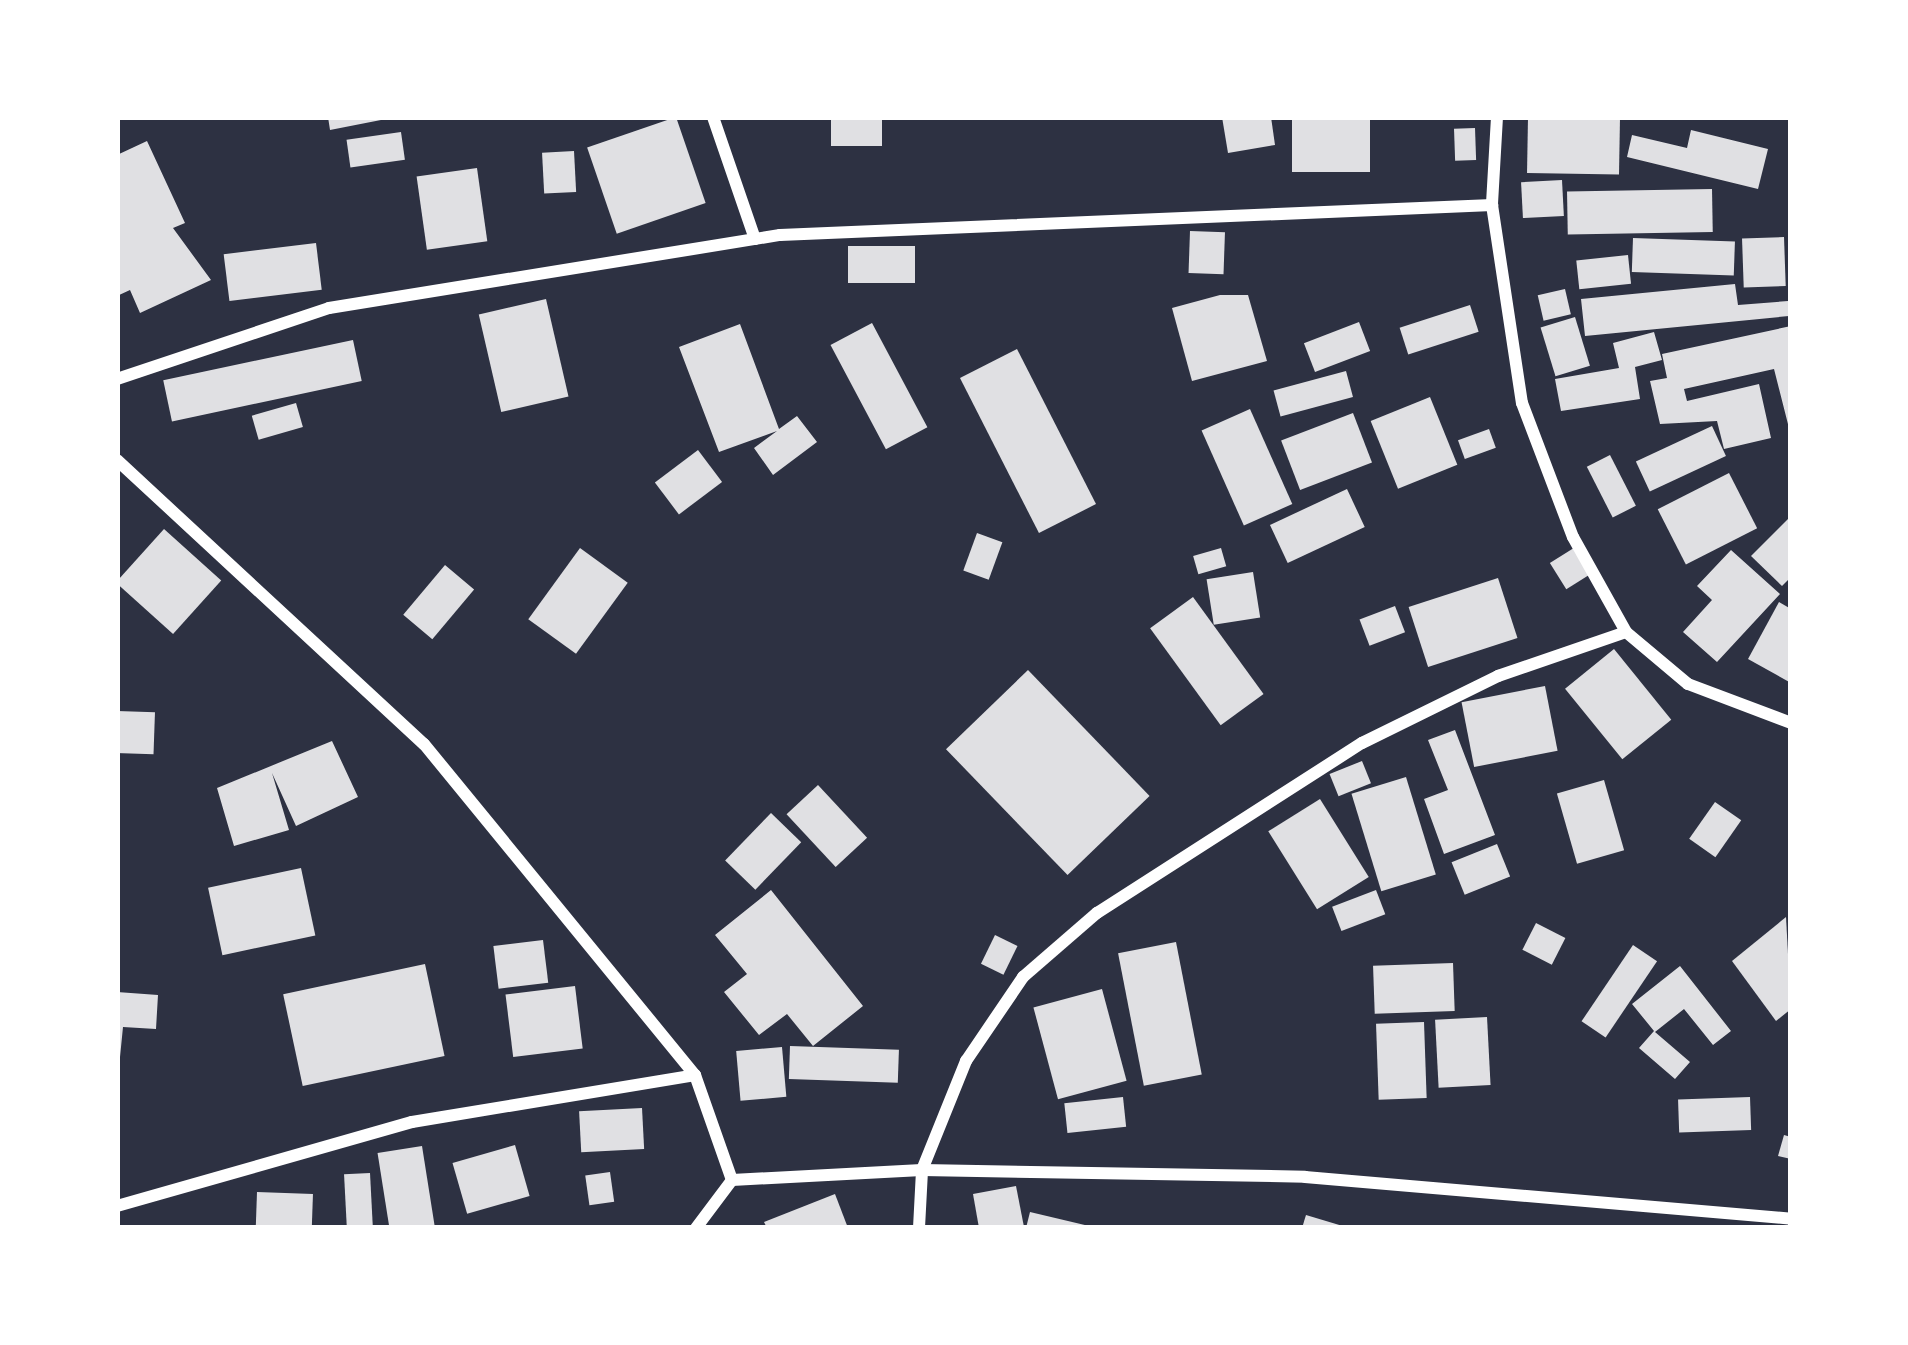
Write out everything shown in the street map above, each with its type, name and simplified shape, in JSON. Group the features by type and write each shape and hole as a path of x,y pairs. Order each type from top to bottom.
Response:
{"street":[{"path":"713,117 755,239"},
{"path":"1497,117 1492,205 1522,403 1573,537 1625,632 1688,684 1791,723"},
{"path":"117,379 329,308 755,239 1492,205"},
{"path":"117,460 424,744 694,1076 732,1180"},
{"path":"920,1228 922,1170 966,1061 1023,977 1097,914 1362,743 1498,676 1625,632"},
{"path":"117,1206 412,1122 694,1076"},
{"path":"732,1180 922,1170 1305,1178 1791,1219"},
{"path":"696,1228 732,1180"}],"building":[{"path":"328,117 385,117 386,119 330,130"},
{"path":"676,117 706,203 617,234 587,148"},
{"path":"831,117 882,117 882,146 831,146"},
{"path":"1222,117 1271,117 1275,145 1228,153"},
{"path":"1292,117 1370,117 1370,172 1292,172"},
{"path":"1528,117 1620,119 1619,175 1527,173"},
{"path":"1475,128 1476,160 1455,161 1454,129"},
{"path":"1691,130 1768,149 1758,189 1627,157 1632,135 1687,148"},
{"path":"401,132 405,160 350,167 347,140"},
{"path":"147,141 185,223 173,228 211,280 140,313 130,290 117,296 117,155"},
{"path":"574,151 576,192 544,194 542,153"},
{"path":"477,168 487,241 427,250 417,176"},
{"path":"1562,180 1564,216 1523,218 1521,182"},
{"path":"1712,189 1713,232 1568,235 1567,192"},
{"path":"1190,231 1225,232 1224,274 1189,273"},
{"path":"1784,237 1786,286 1744,287 1742,238"},
{"path":"1633,238 1735,242 1734,276 1632,272"},
{"path":"316,243 322,290 229,301 224,254"},
{"path":"848,246 915,246 915,283 848,283"},
{"path":"1628,255 1631,284 1579,289 1576,260"},
{"path":"1735,284 1738,305 1788,301 1789,316 1585,336 1581,299"},
{"path":"1565,289 1571,314 1544,321 1538,295"},
{"path":"1220,295 1248,295 1267,361 1192,381 1172,308"},
{"path":"546,299 568,396 501,412 479,315"},
{"path":"1470,305 1479,332 1408,354 1400,328"},
{"path":"1575,317 1590,366 1555,376 1541,328"},
{"path":"1359,322 1370,351 1315,372 1304,343"},
{"path":"872,323 927,427 886,449 831,345"},
{"path":"740,324 779,429 797,416 817,442 773,475 754,448 777,431 719,452 679,347"},
{"path":"1791,326 1791,436 1774,369 1684,389 1687,401 1759,384 1771,438 1724,449 1717,421 1660,424 1650,381 1667,378 1662,354"},
{"path":"1654,332 1662,360 1635,367 1640,399 1561,411 1555,379 1619,368 1613,343"},
{"path":"353,340 362,381 172,421 163,380"},
{"path":"1017,349 1096,504 1039,533 960,378"},
{"path":"1346,371 1353,397 1281,416 1274,390"},
{"path":"1430,397 1457,465 1398,489 1371,421"},
{"path":"296,403 303,427 259,440 252,416"},
{"path":"1250,409 1292,504 1244,526 1202,431"},
{"path":"1353,413 1372,462 1300,490 1281,441"},
{"path":"1712,426 1726,456 1650,491 1636,461"},
{"path":"1489,429 1496,448 1465,459 1458,440"},
{"path":"698,450 722,482 679,514 655,482"},
{"path":"1610,455 1636,506 1613,518 1587,467"},
{"path":"1729,473 1757,528 1686,565 1658,509"},
{"path":"1347,489 1365,527 1288,563 1270,525"},
{"path":"1791,516 1791,577 1782,586 1751,556"},
{"path":"164,529 221,581 173,634 117,584"},
{"path":"977,533 1002,542 989,580 963,571"},
{"path":"1577,546 1593,572 1566,589 1550,563"},
{"path":"580,548 628,583 576,654 528,619"},
{"path":"1221,548 1226,566 1198,574 1193,556"},
{"path":"1731,550 1780,594 1717,662 1683,632 1712,600 1697,586"},
{"path":"445,565 474,589 432,639 403,615"},
{"path":"1253,572 1260,617 1214,625 1207,579"},
{"path":"1498,578 1517,638 1428,667 1409,607"},
{"path":"1193,597 1264,694 1221,725 1150,628"},
{"path":"1779,602 1791,609 1791,683 1748,659"},
{"path":"1395,606 1405,632 1370,646 1360,620"},
{"path":"1614,649 1671,720 1622,759 1565,689"},
{"path":"1028,670 1150,796 1068,875 946,749"},
{"path":"1545,686 1558,751 1474,767 1462,702"},
{"path":"117,711 155,712 154,754 117,753"},
{"path":"1455,730 1495,835 1444,854 1424,799 1448,790 1428,740"},
{"path":"332,741 358,797 296,826 272,773 289,830 234,846 217,788"},
{"path":"1362,761 1371,783 1339,796 1330,774"},
{"path":"1406,777 1436,875 1381,891 1351,794"},
{"path":"1604,780 1624,850 1577,864 1557,794"},
{"path":"818,785 867,838 836,867 787,814"},
{"path":"1320,799 1369,877 1317,909 1268,831"},
{"path":"1715,802 1741,820 1715,857 1689,839"},
{"path":"771,813 801,842 755,890 725,860"},
{"path":"1497,844 1510,876 1465,895 1452,862"},
{"path":"301,868 315,935 222,955 208,888"},
{"path":"771,890 863,1006 813,1046 787,1014 759,1035 724,992 747,974 715,935"},
{"path":"1376,890 1385,914 1341,931 1332,907"},
{"path":"1786,917 1791,1009 1776,1021 1732,961"},
{"path":"1536,923 1565,938 1552,965 1522,950"},
{"path":"995,935 1017,946 1003,975 981,964"},
{"path":"543,940 548,983 499,989 493,946"},
{"path":"1176,942 1202,1075 1144,1086 1118,953"},
{"path":"1633,945 1657,961 1606,1037 1582,1021"},
{"path":"1453,963 1455,1011 1375,1014 1373,966"},
{"path":"425,964 445,1056 303,1086 283,994"},
{"path":"1680,966 1731,1031 1713,1045 1684,1009 1655,1032 1690,1062 1675,1079 1639,1048 1654,1031 1632,1004"},
{"path":"575,986 583,1049 513,1057 506,995"},
{"path":"1102,989 1127,1081 1058,1099 1033,1007"},
{"path":"117,992 158,995 156,1029 123,1027 120,1057"},
{"path":"1487,1017 1491,1085 1439,1088 1435,1020"},
{"path":"1424,1022 1427,1098 1379,1100 1376,1024"},
{"path":"790,1046 899,1050 898,1083 789,1079"},
{"path":"782,1047 786,1097 741,1101 736,1051"},
{"path":"1123,1097 1126,1127 1067,1133 1064,1103"},
{"path":"1750,1097 1751,1130 1679,1132 1678,1100"},
{"path":"642,1108 644,1149 581,1152 579,1111"},
{"path":"1784,1135 1791,1137 1791,1159 1778,1156"},
{"path":"515,1145 530,1196 467,1214 453,1163"},
{"path":"422,1146 435,1225 389,1228 378,1153"},
{"path":"610,1172 614,1202 589,1205 585,1175"},
{"path":"370,1173 373,1228 347,1228 344,1174"},
{"path":"1016,1186 1024,1227 979,1228 973,1194"},
{"path":"257,1192 313,1194 312,1228 256,1228"},
{"path":"835,1194 848,1228 767,1228 764,1222"},
{"path":"1030,1212 1089,1226 1089,1228 1026,1228"},
{"path":"1306,1215 1346,1227 1346,1228 1302,1228"}]}
